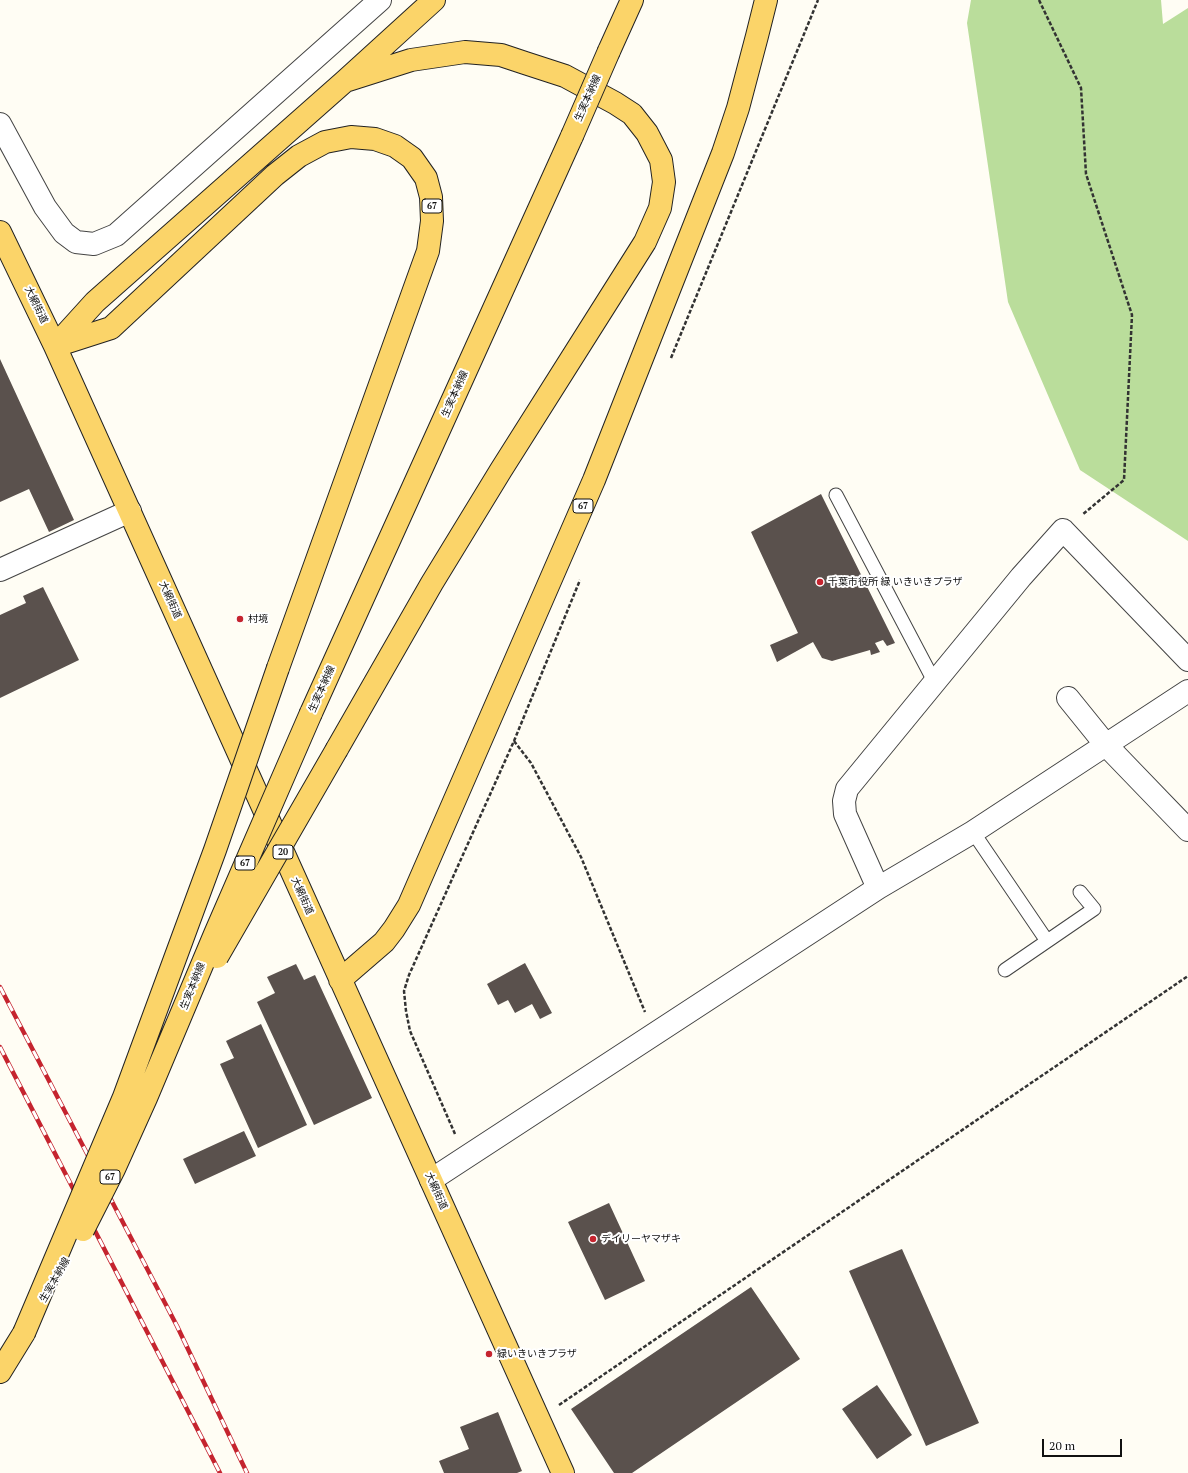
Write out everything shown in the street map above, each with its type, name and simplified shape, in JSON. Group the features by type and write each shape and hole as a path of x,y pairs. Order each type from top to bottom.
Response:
{"main road":[{"path":"55,346 95,302 345,81 434,0"},
{"name":"生実本納線","path":"0,1372 72,1251 114,1169 146,1098 214,934 311,713 632,0"},
{"name":"67","path":"340,980 384,942 409,905 594,480 723,153 742,94 766,0"},
{"path":"181,1014 231,933 440,569 645,242 660,208 664,182 661,160 647,133 632,114 615,102 565,76 501,55 466,52 411,60 345,81"},
{"name":"67","path":"24,1333 124,1098 216,850 278,668 428,251 432,221 432,197 426,178 412,158 395,146 375,138 351,137 325,142 299,156 275,175 111,328 55,346"},
{"name":"大網街道","path":"0,232 55,346 130,511 563,1473"}],"street":[{"path":"0,124 45,207 64,233 76,242 94,244 116,235 380,0"},
{"path":"0,570 130,511"},
{"path":"878,888 845,814 844,801 848,789 1021,577 1063,530 1188,660"},
{"path":"431,1180 878,888 973,832 1188,691"},
{"path":"1068,698 1106,745 1188,830"}],"lane":[{"path":"836,495 935,683"},
{"path":"973,832 1047,941"},
{"path":"1005,970 1094,909 1080,892"}],"path":[{"path":"670,360 818,0"},
{"path":"1039,0 1081,88 1086,174 1132,315 1124,480 1063,530"},
{"path":"465,1157 410,1031 404,991 409,975 514,741 580,580"},
{"path":"514,741 531,763 581,857 654,1034"},
{"path":"539,1419 1188,976"}],"green space":[{"path":"971,0 1161,0 1163,24 1188,8 1188,541 1080,470 1008,302 967,23"}],"building":[{"path":"0,359 74,520 49,532 29,489 0,502"},
{"name":"千葉市役所 緑 いきいきプラザ","path":"821,494 895,643 887,646 883,640 875,643 880,652 871,655 870,650 832,661 822,658 813,642 777,662 770,645 798,633 751,532"},
{"path":"43,587 79,660 0,698 0,615 26,603 23,596"},
{"path":"525,963 552,1013 540,1019 532,1004 515,1013 508,1000 498,1005 487,984"},
{"path":"296,964 304,980 315,975 372,1098 314,1125 257,1002 275,993 267,977"},
{"path":"261,1024 307,1125 258,1148 220,1064 234,1058 226,1041"},
{"path":"244,1131 256,1156 195,1184 183,1159"},
{"path":"609,1203 645,1281 605,1300 568,1222"},
{"path":"902,1249 979,1423 926,1446 849,1271"},
{"path":"751,1287 800,1359 632,1473 614,1473 571,1409"},
{"path":"877,1385 912,1435 877,1459 842,1409"},
{"path":"498,1412 522,1471 517,1473 444,1473 439,1461 469,1449 460,1427"}],"railway":[{"path":"0,987 177,1326 247,1473"},
{"path":"0,1047 220,1473"}],"place":[{"name":"千葉市役所 緑 いきいきプラザ","path":"820,582"},
{"name":"村境","path":"240,619"},
{"name":"デイリーヤマザキ","path":"593,1239"},
{"name":"緑いきいきプラザ","path":"489,1354"}]}
